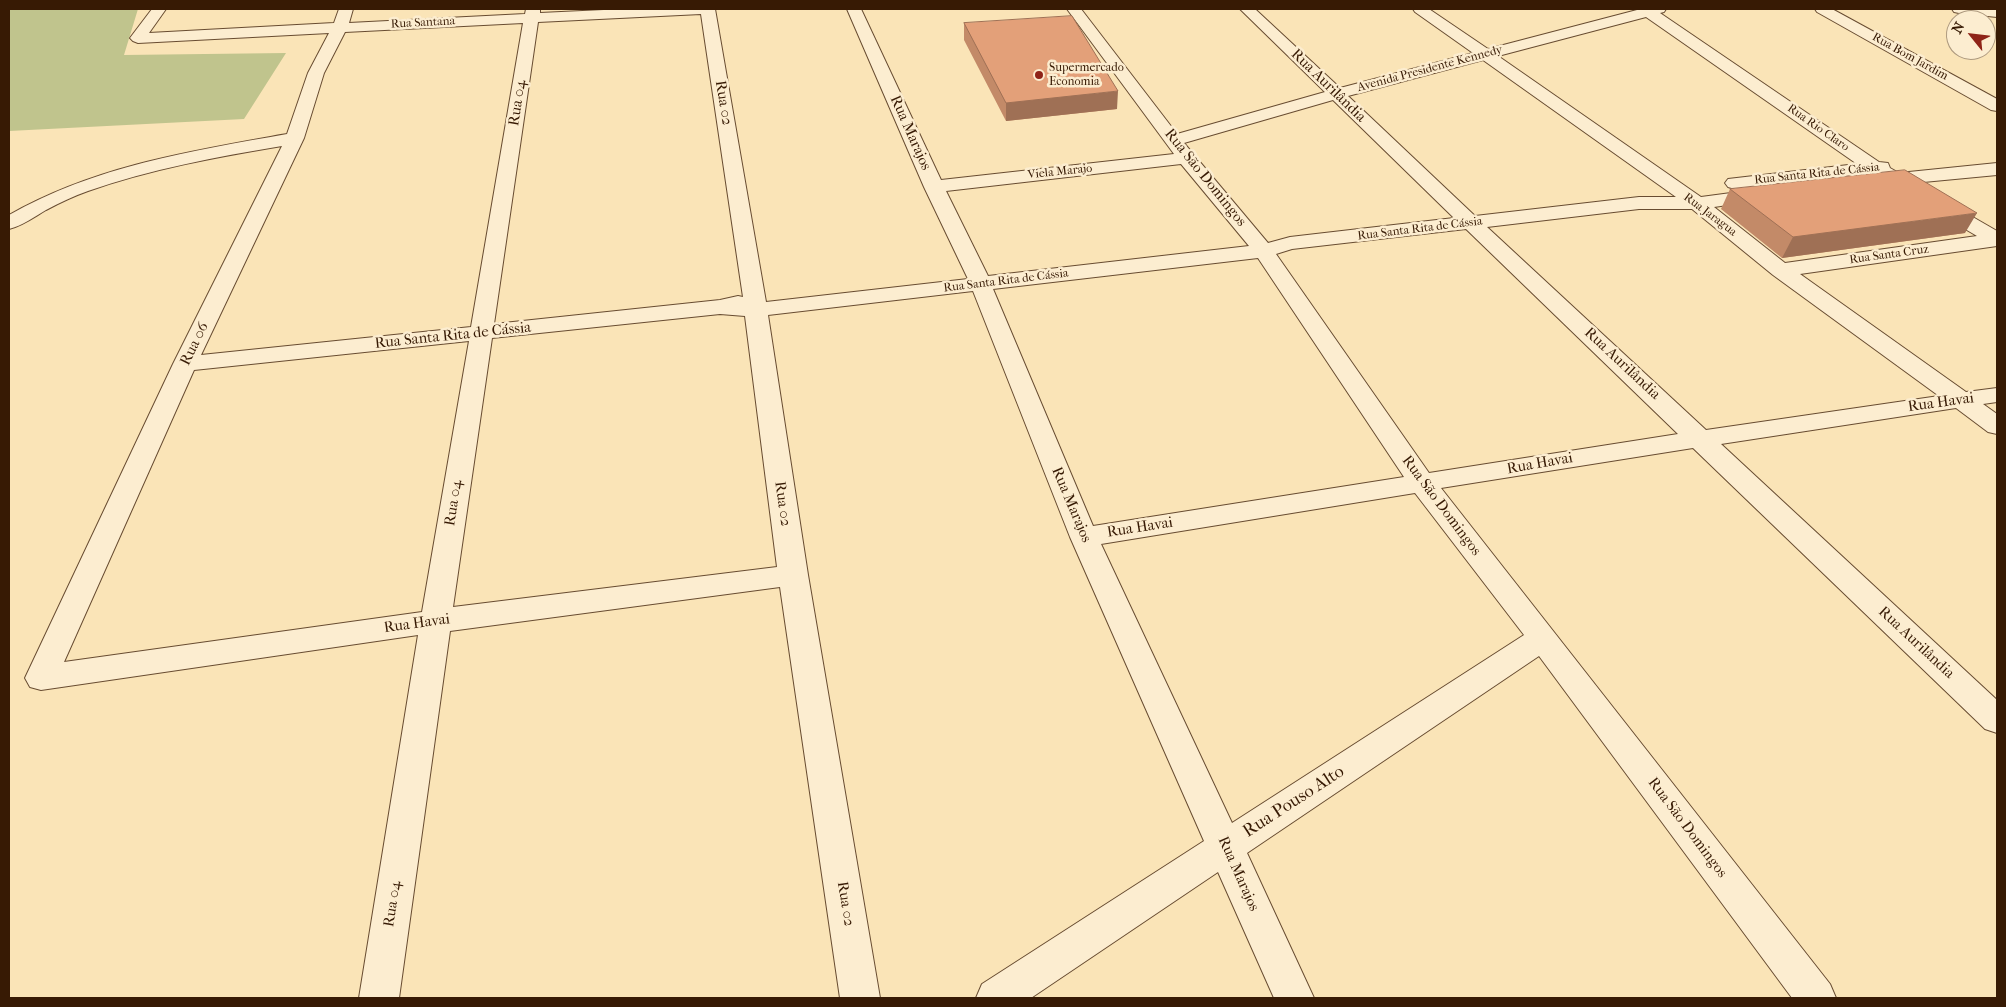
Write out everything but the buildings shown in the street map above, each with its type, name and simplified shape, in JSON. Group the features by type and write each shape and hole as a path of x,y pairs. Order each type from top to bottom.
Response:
{"street":[{"name":"Rua Santana","path":"160,9 138,38 532,14 707,9"},
{"name":"Rua 06","path":"41,678 185,364 295,138 316,73 340,27 346,9"},
{"name":"Rua 02","path":"707,9 754,304 793,575 860,998"},
{"name":"Rua Marajos","path":"854,9 934,187 978,279 1084,536 1294,998"},
{"name":"Rua São Domingos","path":"1074,9 1180,149 1260,246 1423,484 1543,638 1816,998"},
{"name":"Rua Aurilândia","path":"1247,9 1997,720"},
{"name":"Rua Jaragua","path":"1420,9 1697,203 1781,270 1997,426"},
{"name":"Avenida Presidente Kennedy","path":"1180,149 1337,94 1650,9"},
{"name":"Rua Rio Claro","path":"1650,9 1874,167 1997,240"},
{"name":"Rua Bom Jardim","path":"1822,9 1997,106"},
{"path":"1959,9 1997,13"},
{"name":"Rua 04","path":"379,998 436,621 532,14"},
{"path":"9,223 27,211 81,186 151,164 295,138"},
{"name":"Viela Marajo","path":"934,187 1180,149"},
{"name":"Rua Santa Rita de Cássia","path":"1639,203 1675,189 1997,155"},
{"name":"Rua Santa Rita de Cássia","path":"185,364 754,304 1639,203 1697,203 1997,168"},
{"name":"Rua Santa Cruz","path":"1781,270 1997,240"},
{"name":"Rua Havai","path":"1084,536 1423,484 1700,437 1997,395"},
{"name":"Rua Havai","path":"41,678 436,621 793,575"},
{"name":"Rua Pouso Alto","path":"996,998 1543,638"}],"green space":[{"path":"9,9 138,9 124,55 286,53 244,119 9,131"}],"place":[{"name":"Supermercado Economia","path":"1039,75"}]}
